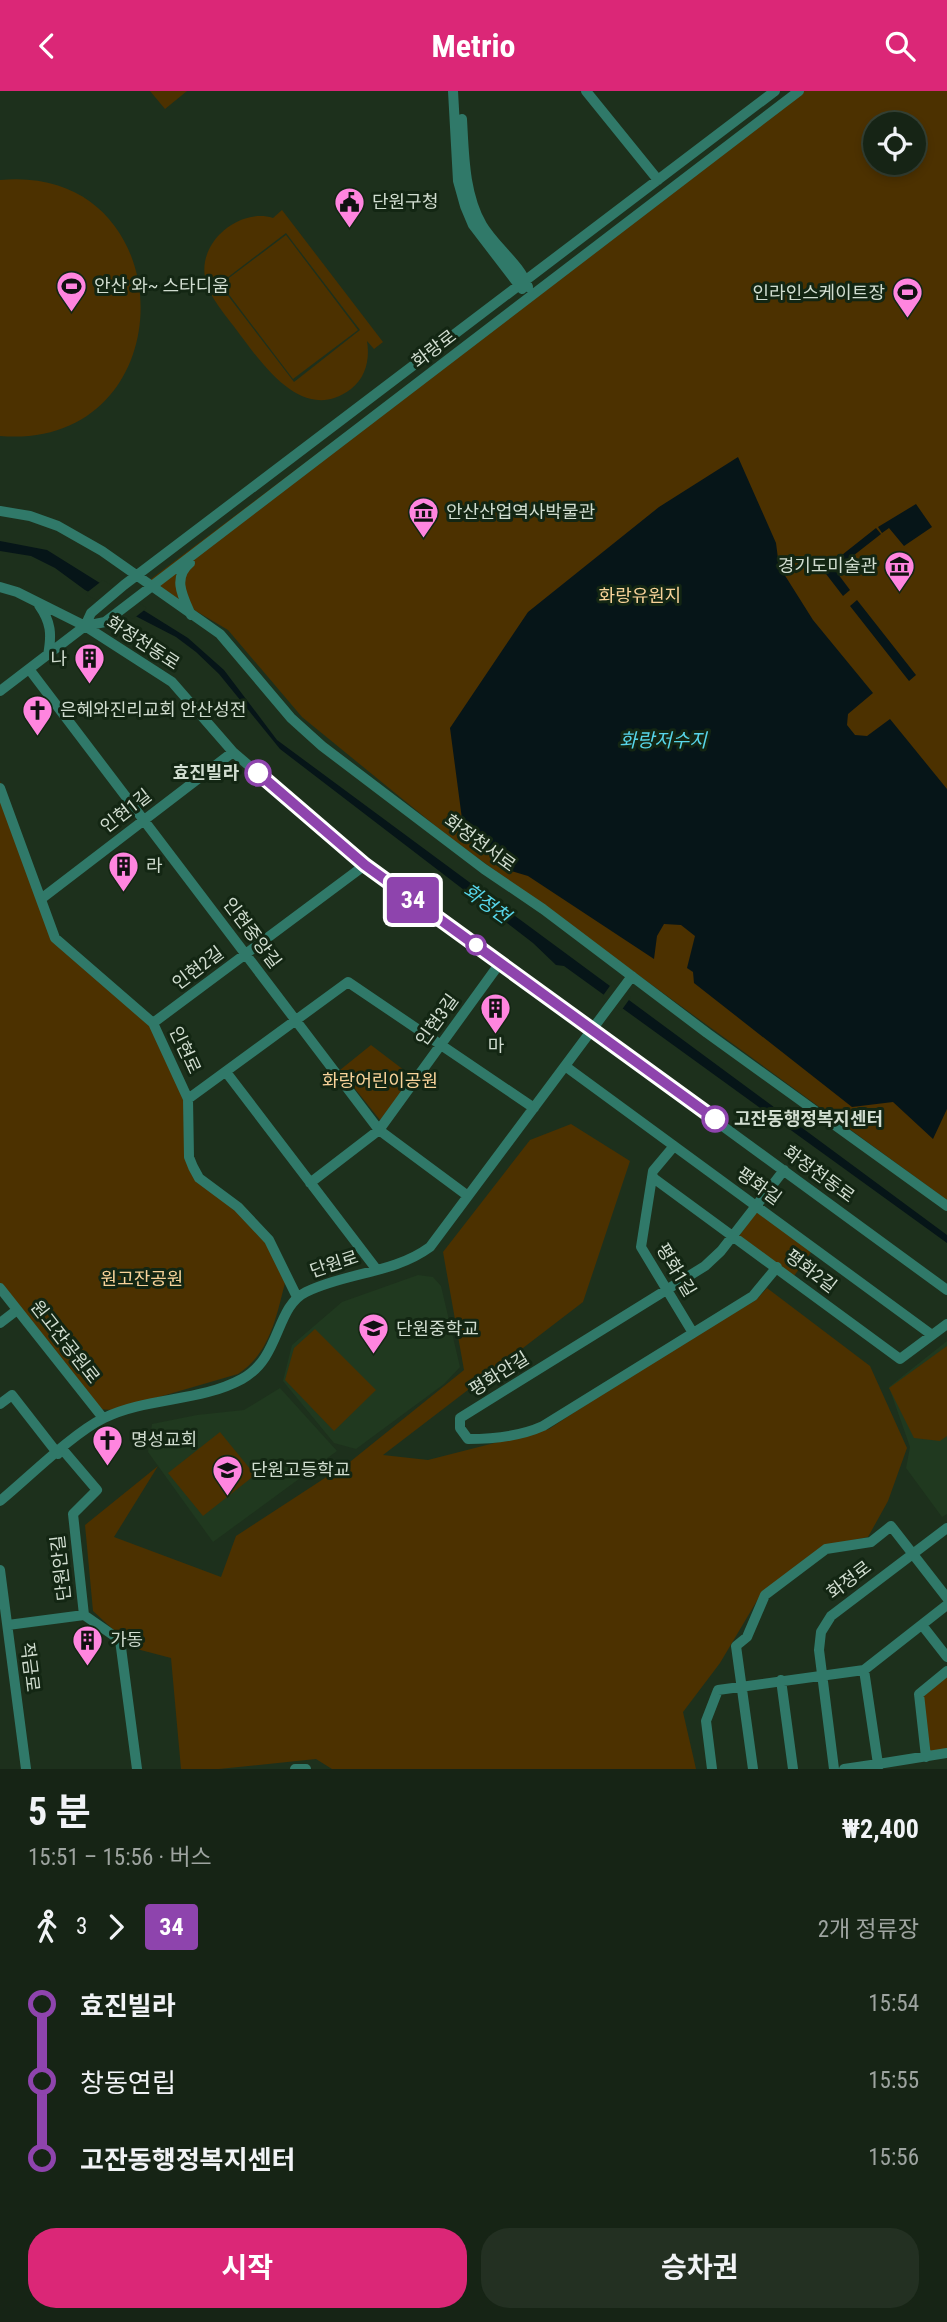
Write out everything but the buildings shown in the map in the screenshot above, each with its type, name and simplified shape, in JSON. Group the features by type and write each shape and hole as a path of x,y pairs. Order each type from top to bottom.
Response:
{"street":[{"path":"453,91 458,181 465,207 473,225 522,284"},
{"path":"461,91 468,190 474,210 531,296"},
{"path":"586,91 658,180"},
{"name":"화랑로","path":"85,626 91,613 124,585 775,91"},
{"name":"화랑로","path":"0,691 85,626 105,622 799,91"},
{"name":"화정천서로","path":"0,511 30,516 58,526 102,551 220,634 291,718 322,746 630,979 947,1206"},
{"path":"191,615 180,590 180,575 207,544"},
{"name":"화정천동로","path":"0,587 85,626 172,682 233,752 365,865 947,1290"},
{"path":"37,602 49,619 51,636 47,655"},
{"name":"인현중앙길","path":"29,669 379,1130 468,1196"},
{"name":"인현1길","path":"41,899 233,752"},
{"name":"인현로","path":"0,788 55,938 153,1023 188,1099 189,1157 198,1178 239,1207 264,1234 297,1297"},
{"name":"인현2길","path":"153,1023 365,865"},
{"name":"인현3길","path":"310,1183 379,1130 500,963"},
{"name":"단원로","path":"0,1501 103,1418 223,1387 244,1379 264,1361 275,1343 289,1306 307,1291 405,1263 430,1247 630,979"},
{"path":"188,1099 348,982 534,1108"},
{"name":"평화길","path":"565,1066 932,1335"},
{"path":"226,1072 377,1269"},
{"name":"평화1길","path":"674,1146 653,1171 641,1247 693,1333"},
{"name":"평화안길","path":"777,1267 753,1296 532,1431 468,1439 460,1428 460,1419 705,1266 734,1236 784,1170"},
{"name":"평화2길","path":"652,1177 900,1359 947,1324"},
{"name":"원고잔공원로","path":"0,1288 103,1418"},
{"path":"0,1323 17,1310"},
{"path":"0,1404 12,1395 60,1452"},
{"name":"단원안길","path":"60,1452 97,1490 73,1514 84,1615 120,1640 137,1769"},
{"path":"753,1769 736,1646 747,1637 765,1595 826,1549 871,1542 891,1526 947,1598"},
{"name":"화정로","path":"834,1769 822,1674 821,1632 831,1616 947,1528"},
{"name":"적금로","path":"0,1570 8,1625 5,1638 26,1769"},
{"path":"712,1769 706,1721 718,1690 864,1670 947,1605"},
{"path":"8,1625 84,1615"},
{"path":"922,1625 947,1657"},
{"path":"864,1670 878,1767"},
{"path":"926,1757 919,1694 947,1671"},
{"path":"781,1680 793,1769"},
{"path":"844,1769 878,1767 947,1753"},
{"path":"295,1769 306,1769"}],"shaded area":[{"name":"단원중학교","path":"418,1275 433,1277 441,1286 460,1367 444,1384 356,1449 334,1443 283,1381 292,1345 342,1302"},
{"path":"947,1341 947,1514 942,1517 906,1468 910,1447 889,1387"},
{"name":"단원고등학교","path":"280,1388 337,1451 213,1542 148,1452 152,1424 197,1415 244,1410"}],"green space":[{"path":"150,91 187,91 165,109"},
{"name":"화랑유원지","path":"798,91 947,91 947,1200 449,837 302,717 228,630 147,582"},
{"name":"안산 와~ 스타디움","path":"0,180 61,186 105,215 132,257 141,307 132,357 106,400 62,429 0,436"},
{"path":"282,210 383,342 374,349 367,341 367,361 360,379 351,389 333,398 317,400 301,395 272,374 223,313 207,285 204,271 206,259 220,234 245,218 273,218","holes":["286,233 360,330 294,382 219,284"]},
{"path":"286,235 358,330 293,379 221,284"},
{"name":"원고잔공원","path":"0,781 56,935 148,1016 189,1097 190,1154 200,1177 244,1206 286,1279 276,1318 265,1344 249,1365 238,1374 114,1410 95,1409 0,1284"},
{"name":"화랑어린이공원","path":"371,1045 413,1077 380,1120 340,1070"},
{"path":"571,1124 630,1161 583,1302 383,1455 428,1460 549,1429 655,1359 756,1300 767,1288 870,1366 907,1448 888,1501 868,1537 826,1545 758,1599 720,1663 683,1712 696,1769 332,1769 316,1759 219,1769 181,1769 171,1658 133,1648 93,1611 85,1525 158,1466 114,1537 221,1577 236,1536 351,1461 464,1370 443,1252 530,1140"},
{"path":"757,1211 812,1251 794,1276 739,1236"},
{"path":"315,1329 376,1390 334,1431 285,1380 294,1348"},
{"path":"947,1346 947,1436 940,1441 914,1438 889,1388"},
{"path":"220,1432 255,1475 203,1516 168,1473"},
{"path":"947,1674 947,1751 930,1755 921,1695"}],"water":[{"name":"화랑저수지","path":"738,457 776,543 779,566 813,620 873,693 848,714 847,725 855,735 867,736 890,719 947,789 947,1109 933,1139 893,1102 852,1107 694,983 693,972 687,968 695,936 681,925 664,924 657,936 654,959 528,876 508,870 464,834 450,728 528,612 659,507"},
{"path":"916,504 932,527 904,546 889,528 882,533 878,527"},
{"path":"876,528 881,534 835,570 850,590 843,596 823,570"},
{"name":"화정천","path":"0,541 47,550 188,638 224,670 277,740 947,1235 947,1243 564,966 556,965 533,943 280,749 219,674 176,637 85,590 55,568 31,556 0,551"},
{"path":"857,600 916,675 909,681 850,606"}],"pier":[{"path":"103,580 147,608 133,619 85,594"},
{"path":"612,983 631,997 621,1011 602,997"}],"bus line":[{"name":"34","path":"258,773 365,865 715,1119"}],"place":[{"name":"단원구청","path":"349,229"},
{"name":"안산 와~ 스타디움","path":"71,313"},
{"name":"인라인스케이트장","path":"908,320"},
{"name":"안산산업역사박물관","path":"423,539"},
{"name":"경기도미술관","path":"900,593"},
{"name":"나","path":"90,686"},
{"name":"은혜와진리교회 안산성전","path":"37,737"},
{"name":"효진빌라","path":"258,773"},
{"name":"라","path":"123,893"},
{"name":"마","path":"496,1035"},
{"name":"고잔동행정복지센터","path":"715,1119"},
{"name":"단원중학교","path":"373,1356"},
{"name":"명성교회","path":"108,1467"},
{"name":"단원고등학교","path":"228,1497"},
{"name":"가동","path":"87,1667"}]}
